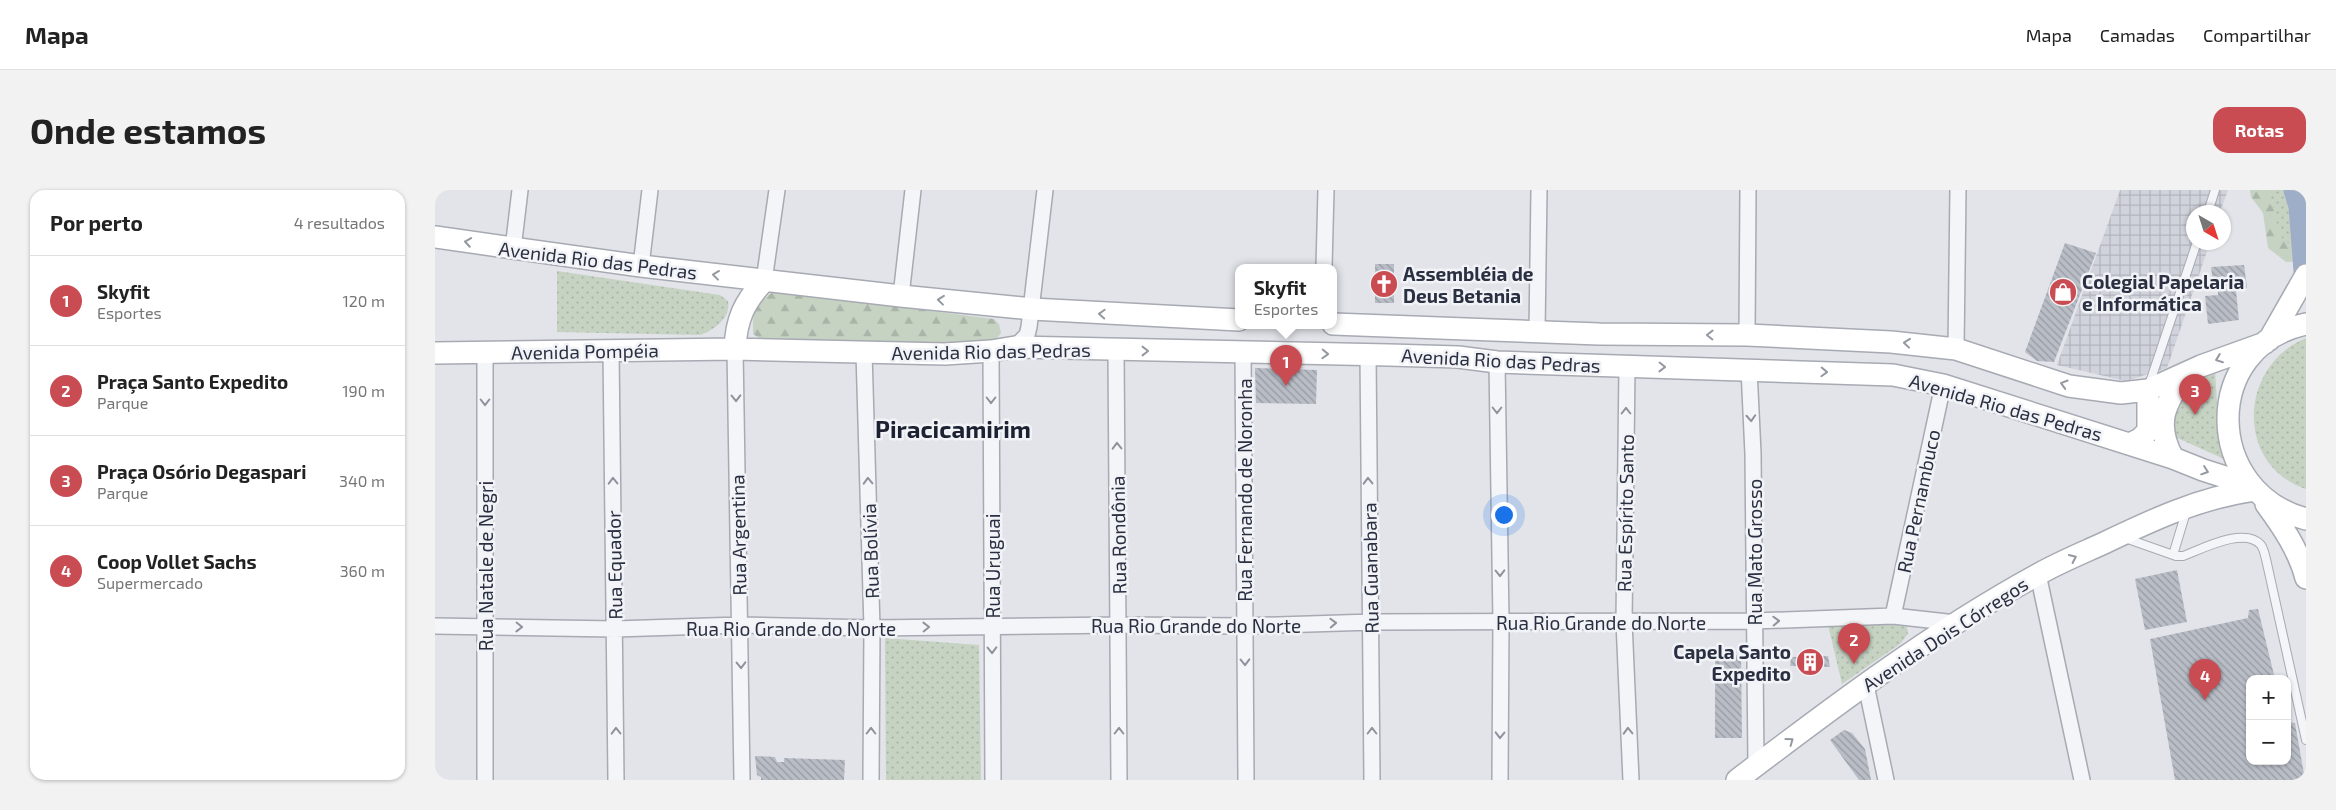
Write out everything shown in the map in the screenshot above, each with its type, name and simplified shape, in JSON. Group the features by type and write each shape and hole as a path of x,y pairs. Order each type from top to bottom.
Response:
{"main road":[{"name":"Avenida Rio das Pedras","path":"435,237 641,266 1031,310 1235,320"},
{"path":"2306,275 2267,342 2252,355 2238,378 2228,411 2227,429 2236,463 2254,490 2284,528 2302,565 2306,578"},
{"path":"735,349 735,330 741,311 751,295 764,281"},
{"name":"Avenida Rio das Pedras","path":"1337,324 1537,332 1747,335 1891,342 1957,349 2069,386 2121,393 2147,390 2267,342 2303,324"},
{"path":"1497,362 1489,352 1490,343 1494,340 1537,332"},
{"name":"Avenida Rio das Pedras","path":"735,349 945,354 991,351 1015,347 1243,351 1458,357 1497,362 1893,375 1943,385 2130,444 2173,458 2254,490"},
{"name":"Avenida Pompéia","path":"435,354 735,349"},
{"path":"2173,458 2164,436 2164,413 2173,391 2188,372"},
{"path":"2130,444 2140,439 2148,431 2147,390"},
{"path":"2254,490 2275,506 2300,517"},
{"name":"Avenida Dois Córregos","path":"1737,780 1866,685 1956,622 2038,574 2165,514 2215,496 2254,490"}],"street":[{"path":"513,249 520,190"},
{"path":"641,266 650,190"},
{"path":"764,281 777,190"},
{"path":"901,296 913,190"},
{"path":"1015,347 1027,334 1045,190"},
{"path":"1325,264 1326,190"},
{"path":"1537,332 1539,190"},
{"path":"1747,335 1748,190"},
{"path":"1957,349 1958,190"},
{"name":"Rua Argentina","path":"735,349 743,780"},
{"name":"Rua Rondônia","path":"1116,350 1119,780"},
{"name":"Rua Equador","path":"611,351 616,780"},
{"name":"Rua Uruguai","path":"991,351 993,780"},
{"name":"Rua Fernando de Noronha","path":"1243,351 1246,780"},
{"name":"Rua Bolívia","path":"864,352 872,628 871,780"},
{"name":"Rua Natale de Negri","path":"485,353 485,780"},
{"name":"Rua Guanabara","path":"1368,355 1368,475 1373,622 1372,780"},
{"path":"1497,362 1501,622 1500,780"},
{"name":"Rua Espírito Santo","path":"1627,366 1624,622 1631,780"},
{"name":"Rua Mato Grosso","path":"1749,369 1753,454 1756,765"},
{"name":"Rua Pernambuco","path":"1893,616 1943,385"},
{"path":"2038,574 2082,780"},
{"name":"Rua Rio Grande do Norte","path":"435,626 615,629 740,625 872,628 1119,625 1244,626 1373,622 1754,622 1893,616 1956,622"},
{"path":"1866,685 1886,780"}],"lane":[{"path":"2210,205 2215,190"},
{"path":"2147,390 2194,250"},
{"path":"2173,555 2182,521 2190,505"},
{"path":"2118,536 2132,539 2173,555 2183,556 2234,538 2250,537 2260,544 2269,568 2306,740"}],"shaded area":[{"path":"2120,190 2228,190 2223,205 2186,205 2186,250 2208,250 2167,368 2126,381 2057,365"}],"green space":[{"path":"2250,190 2306,190 2306,261 2286,262 2268,248 2263,213 2251,197"},
{"path":"2269,190 2291,190 2297,211 2299,240 2292,246 2280,236"},
{"path":"557,271 720,295 728,301 727,313 716,327 700,335 557,332"},
{"path":"774,291 994,319 999,324 1001,333 995,341 980,344 762,340 753,334 754,313 758,305"},
{"path":"2306,338 2306,489 2283,477 2266,459 2257,438 2254,415 2258,391 2268,370 2284,351"},
{"path":"2215,369 2218,420 2224,459 2173,436 2174,409 2194,382"},
{"path":"1899,624 1907,627 1908,634 1900,644 1842,684 1828,625"},
{"path":"885,638 979,645 981,780 886,780"}],"building":[{"name":"Colegial Papelaria e Informática","path":"2065,243 2096,253 2054,362 2037,361 2025,352"},
{"name":"Assembléia de Deus Betania","path":"1375,264 1394,264 1394,303 1375,303"},
{"path":"2244,265 2247,288 2236,291 2239,320 2208,324 2205,296 2218,295 2218,289 2236,287 2236,285 2218,287 2214,290 2211,267"},
{"path":"1255,368 1317,370 1316,404 1256,403"},
{"path":"2177,570 2187,622 2145,630 2135,579"},
{"path":"2258,609 2274,675 2246,675 2246,765 2291,765 2291,722 2295,723 2305,780 2175,780 2150,639 2248,618 2249,610"},
{"path":"1741,655 1742,738 1715,738 1715,656"},
{"name":"Capela Santo Expedito","path":"1828,656 1830,667 1790,666 1791,657"},
{"path":"1844,730 1852,733 1865,749 1871,780 1859,780 1830,740"},
{"path":"755,756 775,757 777,762 784,762 784,758 845,760 844,780 761,780 761,777 757,775"}],"waterway":[{"path":"2296,190 2301,206 2306,271"}],"place":[{"name":"Assembléia de Deus Betania","path":"1384,284"},
{"name":"Colegial Papelaria e Informática","path":"2063,292"},
{"name":"Skyfit","path":"1286,386"},
{"name":"Praça Osório Degaspari","path":"2195,415"},
{"name":"Capela Santo Expedito","path":"1810,662"},
{"name":"Praça Santo Expedito","path":"1854,664"},
{"name":"Coop Vollet Sachs","path":"2205,700"}],"district":[{"name":"Piracicamirim","path":"953,428"}]}
